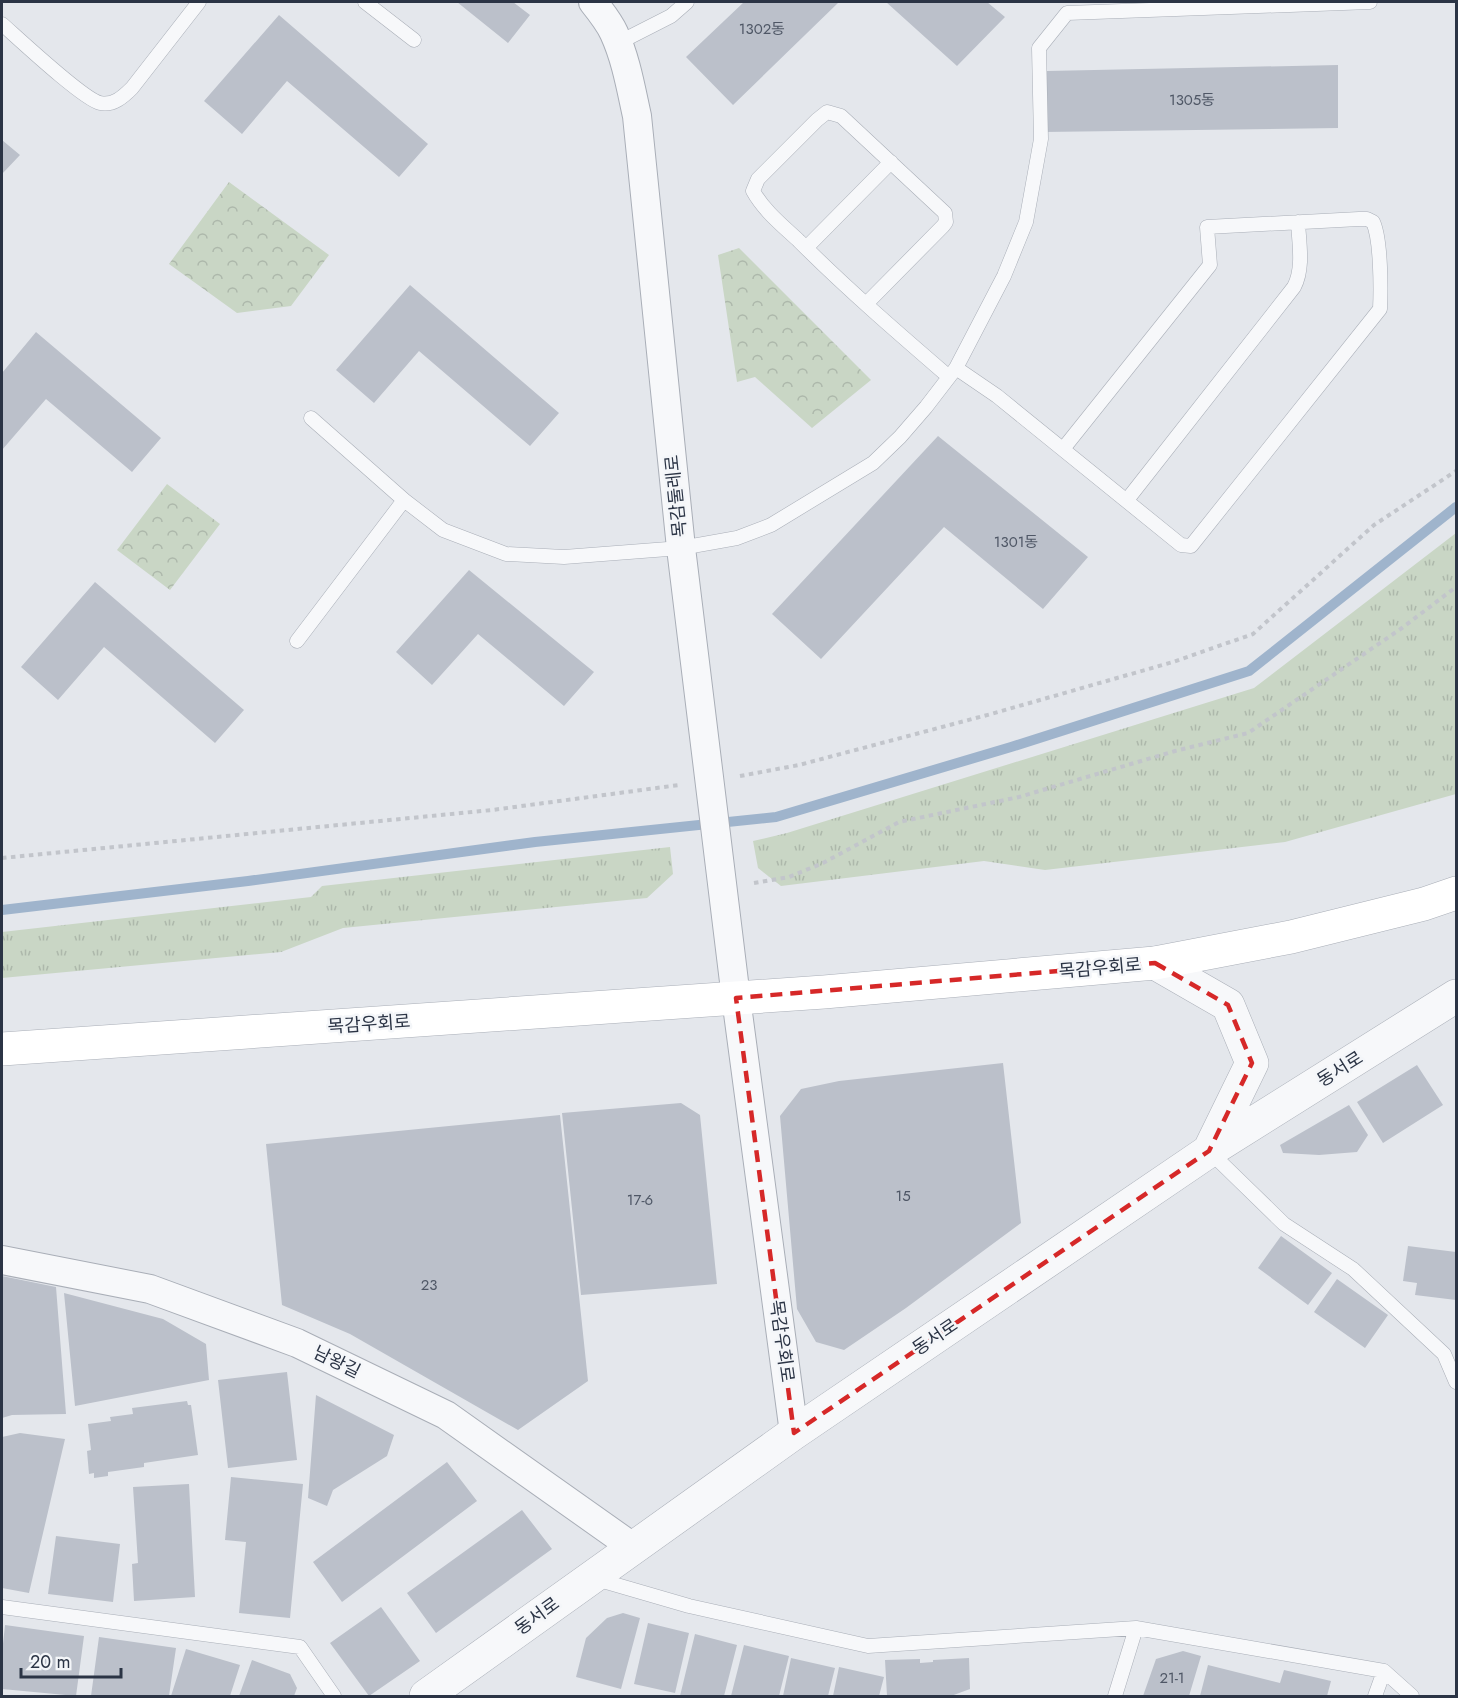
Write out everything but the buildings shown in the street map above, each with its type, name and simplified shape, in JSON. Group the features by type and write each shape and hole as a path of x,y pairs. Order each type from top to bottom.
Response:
{"main road":[{"name":"목감우회로","path":"2,1049 736,998 1155,963 1291,937 1424,904 1456,893"}],"street":[{"name":"목감둘레로","path":"593,2 614,31 637,116 681,548 736,998"},
{"path":"1155,963 1228,1005 1252,1063 1209,1151"},
{"name":"동서로","path":"426,1696 794,1433 1209,1151 1456,996"},
{"name":"목감우회로","path":"736,998 794,1433"},
{"name":"남왕길","path":"2,1260 150,1289 297,1343 446,1415 634,1548"}],"lane":[{"path":"2,24 83,93 99,103 112,103 132,88 200,2"},
{"path":"365,2 414,40"},
{"path":"618,43 671,16 687,2"},
{"path":"311,418 404,500 443,530 506,554 564,557 681,548 737,538 771,525 873,463 900,437 952,373 1004,276 1026,222 1041,139 1039,48 1067,13 1099,6 1370,2"},
{"path":"866,304 946,222 945,213 841,116 827,112 758,179 753,191 758,201 866,304 952,373 997,396 1063,450 1127,500 1181,545 1186,547 1194,543 1380,309 1376,232 1372,222 1359,219 1207,227 1210,265 1063,450"},
{"path":"806,248 891,162"},
{"path":"1127,500 1294,287 1300,268 1298,222"},
{"path":"297,641 404,500"},
{"path":"1209,1151 1284,1224 1353,1269 1444,1353 1456,1382"},
{"path":"591,1577 689,1606 868,1646 1136,1628 1384,1671 1412,1696"},
{"path":"2,1607 300,1647 334,1696"},
{"path":"1115,1696 1136,1628"},
{"path":"1375,1696 1384,1671"}],"path":[{"path":"2,858 492,810 709,781 799,765 991,714 1173,662 1252,634 1374,525 1456,471"},
{"path":"722,889 789,877 900,822 1019,797 1175,751 1248,733 1402,628 1456,587"}],"highlighted area":[{"path":"1155,963 1228,1005 1252,1063 1209,1151 794,1433 736,998"}],"green space":[{"path":"229,182 329,255 291,306 237,313 169,264"},
{"path":"739,248 871,380 812,428 755,377 737,382 718,255"},
{"path":"167,484 220,524 170,590 117,550"},
{"path":"1456,533 1456,794 1285,842 1045,870 984,861 781,886 758,868 753,841 787,833 1254,688"},
{"path":"670,847 673,874 647,898 343,928 281,952 2,978 2,932 311,897 322,886"}],"waterway":[{"path":"2,910 248,881 535,842 776,817 1011,747 1249,671 1456,507"}]}
